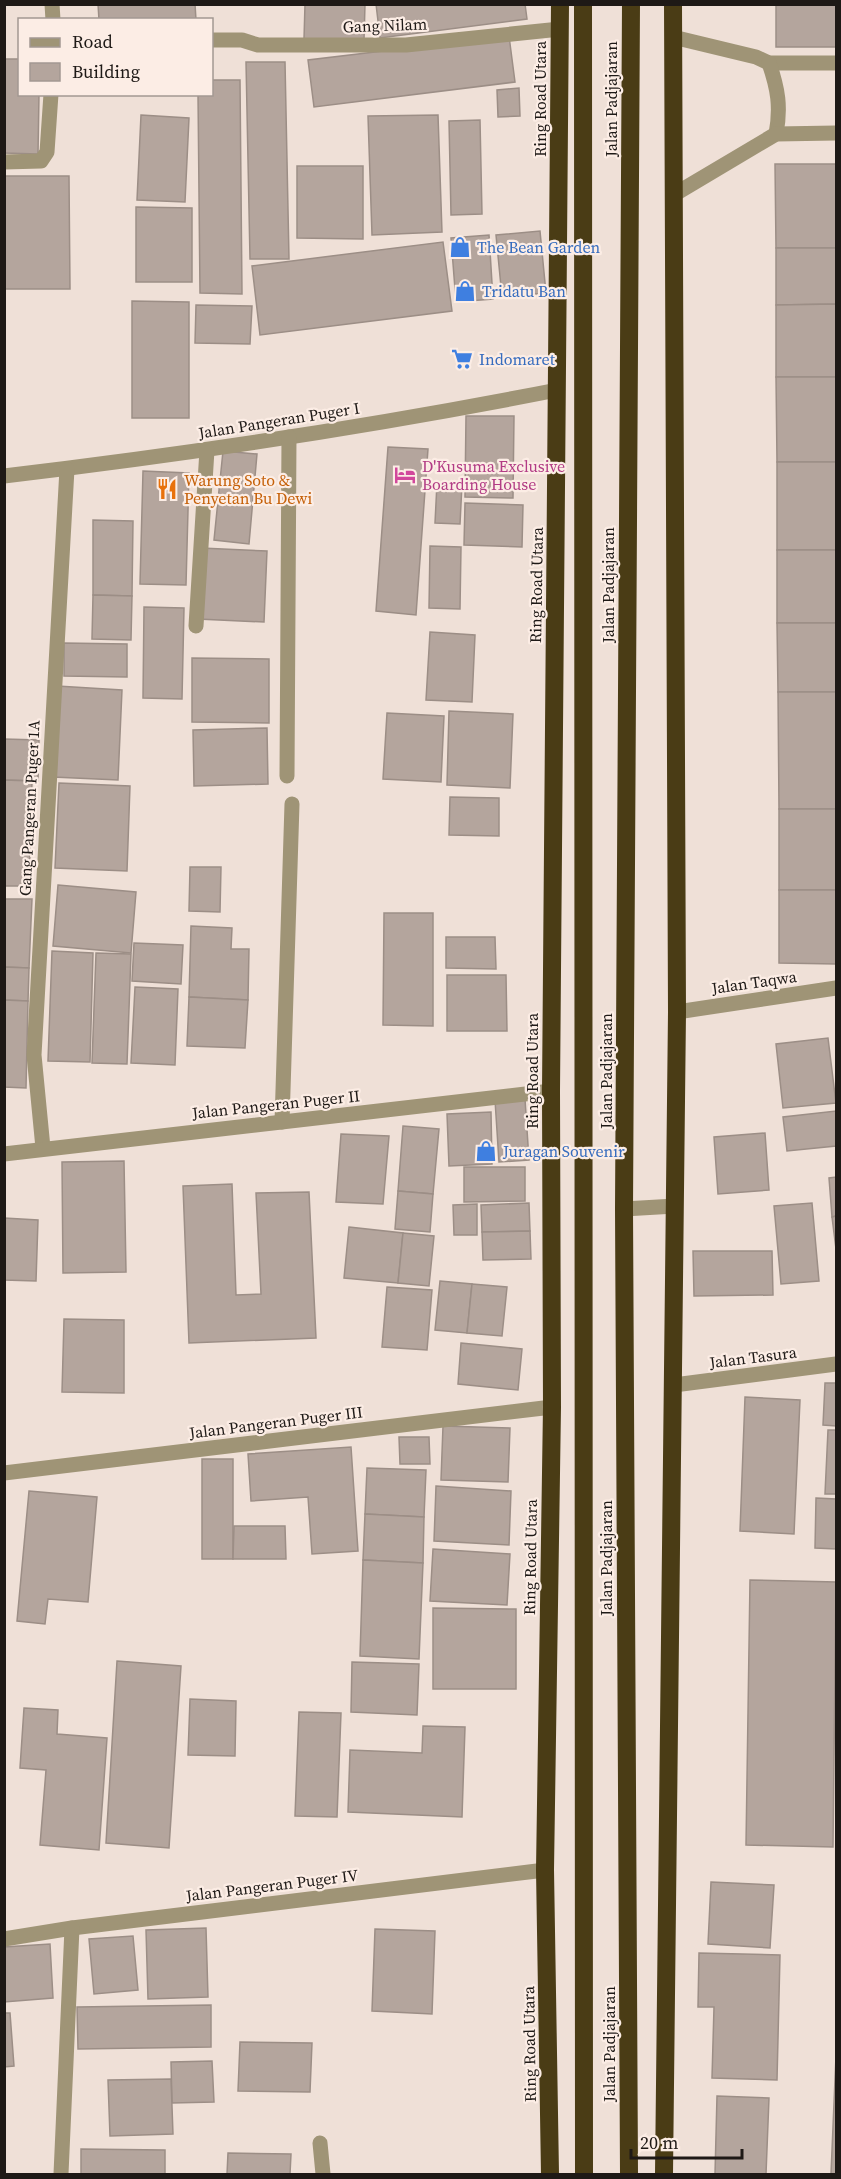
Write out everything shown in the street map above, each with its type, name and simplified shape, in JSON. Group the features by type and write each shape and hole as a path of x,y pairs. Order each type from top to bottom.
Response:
{"highway":[{"name":"Ring Road Utara","path":"550,2175 545,1870 552,1407 551,1091 560,4"},
{"name":"Jalan Padjajaran","path":"583,4 584,2175"},
{"name":"Jalan Padjajaran","path":"629,2175 624,1209 631,4"},
{"path":"664,2175 677,1011 673,4"},
{"path":"551,2141 584,2143"}],"street":[{"name":"Gang Nilam","path":"213,40 242,40 258,45 406,45 560,29"},
{"path":"673,37 756,57 769,63 837,63"},
{"path":"769,63 778,90 780,114 776,134"},
{"path":"4,162 41,161 44,158 51,96"},
{"path":"675,194 776,134 837,134"},
{"name":"Jalan Pangeran Puger I","path":"4,476 207,450 430,415 557,390"},
{"path":"287,776 289,437"},
{"path":"196,626 207,450"},
{"name":"Gang Pangeran Puger 1A","path":"43,1148 34,1054 67,469"},
{"path":"282,1122 292,804"},
{"name":"Jalan Taqwa","path":"677,1011 837,988"},
{"name":"Jalan Pangeran Puger II","path":"4,1154 551,1091"},
{"path":"624,1209 675,1206"},
{"name":"Jalan Tasura","path":"674,1385 837,1364"},
{"name":"Jalan Pangeran Puger III","path":"4,1473 552,1407"},
{"name":"Jalan Pangeran Puger IV","path":"4,1939 72,1928 545,1870"},
{"path":"61,2175 72,1928"},
{"path":"320,2143 323,2175"}],"building":[{"path":"98,4 195,4 196,18 99,18"},
{"path":"305,4 365,4 364,41 304,39"},
{"path":"376,4 525,4 527,19 380,38"},
{"path":"776,4 836,4 836,47 776,47"},
{"path":"509,36 515,82 314,107 308,60"},
{"path":"4,59 18,59 18,96 39,96 38,154 4,153"},
{"path":"246,62 285,62 289,259 250,259"},
{"path":"213,80 240,80 242,294 200,293 198,96 213,96"},
{"path":"519,88 520,116 498,117 497,90"},
{"path":"141,115 189,118 185,202 137,200"},
{"path":"438,115 442,232 372,235 368,116"},
{"path":"480,120 482,214 451,215 449,121"},
{"path":"775,164 836,164 836,248 776,248"},
{"path":"297,166 363,166 363,239 297,238"},
{"path":"4,176 69,176 70,289 4,289"},
{"path":"136,207 192,208 192,282 136,282"},
{"path":"540,231 546,293 502,297 496,235"},
{"path":"489,235 493,299 456,302 451,238"},
{"path":"443,242 452,311 260,335 252,266"},
{"path":"776,248 836,248 836,304 776,305"},
{"path":"132,301 189,302 189,418 132,418"},
{"path":"836,304 836,377 776,377 776,305"},
{"path":"196,305 252,306 250,344 195,343"},
{"path":"776,377 836,377 836,462 777,462"},
{"path":"466,416 514,416 513,498 465,497"},
{"path":"388,447 428,449 416,615 376,611"},
{"path":"223,451 257,454 249,544 214,540"},
{"path":"777,462 836,462 836,550 777,550"},
{"path":"143,471 189,473 186,585 140,584"},
{"path":"437,483 462,484 460,524 435,523"},
{"path":"465,503 523,505 522,547 464,545"},
{"path":"93,520 133,521 132,596 93,595"},
{"path":"430,546 461,547 460,609 429,608"},
{"path":"201,548 267,551 264,622 198,619"},
{"path":"777,550 836,550 836,623 777,623"},
{"path":"93,595 132,596 131,640 92,639"},
{"path":"144,607 184,608 182,699 143,698"},
{"path":"777,623 836,623 836,692 778,692"},
{"path":"430,632 475,635 472,702 426,700"},
{"path":"64,643 127,644 127,677 64,676"},
{"path":"192,658 269,659 269,723 192,722"},
{"path":"57,686 122,690 118,780 53,777"},
{"path":"778,692 836,692 836,809 779,809"},
{"path":"449,711 513,714 510,788 447,785"},
{"path":"387,713 444,716 441,782 383,779"},
{"path":"267,728 268,784 194,786 193,730"},
{"path":"4,739 39,740 38,781 4,780"},
{"path":"4,780 32,781 29,886 4,886"},
{"path":"59,783 130,786 127,871 55,868"},
{"path":"450,797 499,798 499,836 449,835"},
{"path":"779,809 836,809 836,890 779,890"},
{"path":"190,867 221,867 220,912 189,911"},
{"path":"58,885 136,892 131,953 53,946"},
{"path":"779,890 836,890 836,964 779,963"},
{"path":"4,899 32,899 29,968 4,967"},
{"path":"384,913 433,913 433,1026 383,1025"},
{"path":"191,926 232,928 231,949 249,949 248,1000 189,997"},
{"path":"446,937 495,937 496,969 446,968"},
{"path":"134,943 183,945 181,984 132,981"},
{"path":"52,951 93,953 90,1062 48,1061"},
{"path":"96,953 131,954 127,1064 92,1063"},
{"path":"4,967 29,968 28,1001 4,1000"},
{"path":"447,975 506,975 507,1031 447,1031"},
{"path":"135,987 178,989 175,1065 131,1063"},
{"path":"189,997 248,1000 245,1048 187,1046"},
{"path":"4,1000 28,1001 26,1088 4,1087"},
{"path":"828,1038 836,1103 783,1108 776,1044"},
{"path":"525,1099 529,1160 499,1162 495,1100"},
{"path":"836,1111 836,1146 787,1151 783,1117"},
{"path":"491,1112 492,1164 449,1166 447,1114"},
{"path":"403,1126 439,1129 433,1194 398,1191"},
{"path":"765,1133 769,1190 718,1194 714,1137"},
{"path":"341,1134 389,1136 383,1204 336,1202"},
{"path":"124,1161 126,1272 63,1273 62,1162"},
{"path":"464,1167 525,1167 525,1201 464,1202"},
{"path":"836,1177 836,1216 832,1217 829,1178"},
{"path":"232,1184 236,1295 261,1294 256,1193 309,1192 316,1338 189,1343 183,1186"},
{"path":"398,1191 433,1194 430,1232 395,1229"},
{"path":"529,1203 530,1231 482,1232 481,1205"},
{"path":"812,1203 819,1281 781,1284 774,1206"},
{"path":"477,1204 477,1235 454,1235 453,1205"},
{"path":"836,1216 836,1249 832,1217"},
{"path":"4,1218 38,1220 36,1281 4,1280"},
{"path":"349,1227 403,1233 398,1283 344,1278"},
{"path":"530,1231 531,1259 483,1260 482,1232"},
{"path":"403,1233 434,1236 429,1286 398,1283"},
{"path":"693,1251 772,1251 773,1295 694,1296"},
{"path":"440,1281 472,1284 467,1333 435,1330"},
{"path":"472,1284 507,1287 502,1336 467,1333"},
{"path":"387,1287 432,1290 427,1350 382,1347"},
{"path":"64,1319 124,1320 124,1393 62,1392"},
{"path":"461,1343 522,1349 518,1390 458,1384"},
{"path":"825,1383 836,1383 836,1426 823,1425"},
{"path":"745,1397 800,1400 794,1534 740,1531"},
{"path":"443,1426 510,1428 508,1482 441,1480"},
{"path":"828,1430 836,1430 836,1494 825,1494"},
{"path":"399,1437 429,1437 430,1464 400,1464"},
{"path":"351,1447 358,1551 312,1554 308,1497 251,1501 248,1454"},
{"path":"202,1459 233,1459 233,1559 202,1559"},
{"path":"367,1468 426,1470 424,1517 365,1514"},
{"path":"436,1486 511,1491 509,1545 434,1541"},
{"path":"29,1491 97,1497 88,1602 48,1599 45,1624 17,1621"},
{"path":"816,1498 836,1499 836,1549 815,1548"},
{"path":"365,1514 424,1517 423,1563 363,1560"},
{"path":"234,1526 285,1526 286,1559 233,1559"},
{"path":"433,1549 510,1554 507,1605 430,1601"},
{"path":"363,1560 423,1563 419,1659 360,1656"},
{"path":"750,1580 836,1582 833,1847 746,1845"},
{"path":"433,1608 516,1609 516,1689 433,1689"},
{"path":"117,1661 181,1666 169,1848 106,1843"},
{"path":"352,1662 419,1664 417,1715 351,1712"},
{"path":"190,1699 236,1701 235,1756 188,1755"},
{"path":"24,1708 58,1710 57,1734 107,1738 99,1850 40,1845 46,1770 20,1768"},
{"path":"299,1712 341,1713 337,1817 295,1816"},
{"path":"423,1726 465,1727 462,1817 348,1812 350,1750 422,1753"},
{"path":"711,1882 774,1885 770,1948 708,1944"},
{"path":"206,1928 208,1997 148,1999 146,1930"},
{"path":"375,1929 435,1931 432,2014 372,2011"},
{"path":"133,1936 138,1990 94,1994 89,1939"},
{"path":"50,1944 53,1998 4,2002 4,1947"},
{"path":"699,1953 780,1955 777,2080 712,2078 714,2007 698,2007"},
{"path":"211,2005 211,2047 78,2049 77,2007"},
{"path":"4,2013 10,2013 14,2066 4,2067"},
{"path":"240,2042 312,2043 310,2092 238,2091"},
{"path":"836,2056 836,2174 831,2174"},
{"path":"212,2061 214,2102 172,2103 171,2062"},
{"path":"171,2079 173,2134 110,2136 108,2080"},
{"path":"717,2096 769,2098 766,2174 715,2174"},
{"path":"81,2149 165,2150 165,2174 81,2174"},
{"path":"228,2153 291,2154 290,2174 227,2174"}],"place":[{"name":"The Bean Garden","path":"460,247"},
{"name":"Tridatu Ban","path":"465,291"},
{"name":"Indomaret","path":"462,359"},
{"name":"D'Kusuma Exclusive Boarding House","path":"405,475"},
{"name":"Warung Soto & Penyetan Bu Dewi","path":"167,489"},
{"name":"Juragan Souvenir","path":"486,1151"}]}
